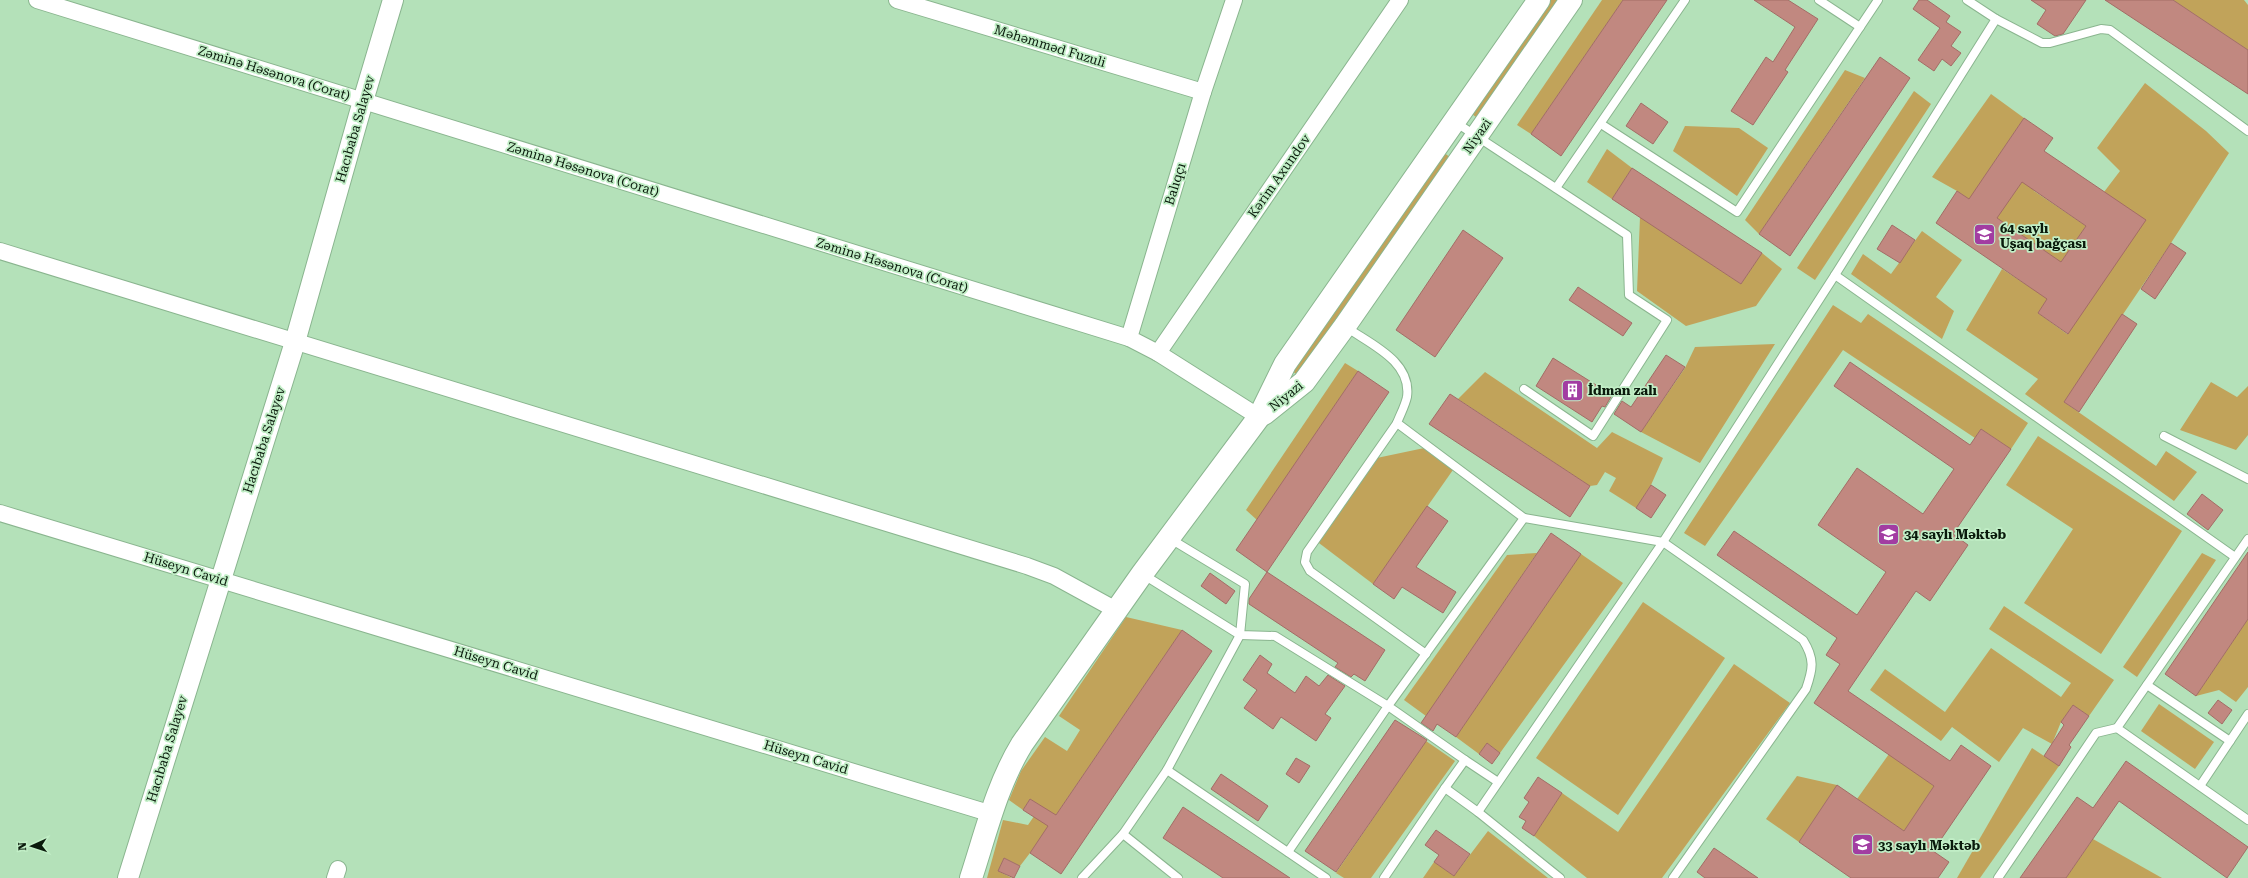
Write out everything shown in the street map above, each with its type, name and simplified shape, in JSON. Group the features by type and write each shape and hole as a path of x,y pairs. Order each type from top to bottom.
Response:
{"main road":[{"name":"Niyazi","path":"1259,417 1285,364 1539,0"},
{"name":"Niyazi","path":"1259,417 1304,382 1345,326 1571,0"},
{"path":"971,878 992,814 999,787 1011,761 1116,610 1259,417"}],"street":[{"name":"Zəminə Həsənova (Corat)","path":"37,0 1129,338"},
{"name":"Hacıbaba Salayev","path":"128,878 295,342 393,0"},
{"name":"Məhəmməd Fuzuli","path":"897,0 1203,92"},
{"name":"Balıqçı","path":"1129,338 1203,92 1234,0"},
{"name":"Kərim Axundov","path":"1158,353 1400,0"},
{"path":"0,251 1027,566 1054,576 1116,610"},
{"path":"1129,338 1158,353 1259,417"},
{"name":"Hüseyn Cavid","path":"0,514 220,579 992,814"}],"lane":[{"path":"1556,188 1685,0"},
{"path":"1819,0 1860,27"},
{"path":"1601,124 1737,212 1878,0"},
{"path":"1966,0 1996,19 2042,43 2050,43 2101,29 2110,30 2248,131"},
{"path":"1478,812 1663,542 1835,275 1996,19"},
{"path":"1455,122 1627,235 1629,295 1667,320 1593,436 1524,389"},
{"path":"1835,275 2236,557"},
{"path":"1345,326 1398,363 1406,378 1407,397 1397,423 1307,552 1305,562 1310,571 1426,654"},
{"path":"1397,423 1524,518 1663,542 1803,640 1808,648 1813,668 1806,689 1673,878"},
{"path":"2164,436 2248,479"},
{"path":"1288,852 1388,706 1524,518"},
{"path":"1083,878 1122,834 1167,770 1240,635 1246,584 1168,538"},
{"path":"1998,878 2096,733 2118,728 2248,539"},
{"path":"1142,574 1240,635 1275,636 1388,706 1498,782"},
{"path":"2147,685 2230,741"},
{"path":"2200,786 2248,714"},
{"path":"2118,728 2248,820"},
{"path":"1384,878 1465,760"},
{"path":"1167,770 1326,878"},
{"path":"1445,788 1478,812 1560,878"},
{"path":"1122,834 1178,878"}],"shaded area":[{"path":"1546,0 1560,0 1479,119 1469,112"},
{"path":"1602,0 1623,0 1531,134 1517,125"},
{"path":"2173,0 2244,0 2248,5 2248,50"},
{"path":"1845,70 1865,78 1759,234 1745,220"},
{"path":"2145,83 2206,131 2229,153 2171,243 2064,402 2156,466 2166,451 2197,472 2174,501 2025,394 2038,379 1966,330 2002,269 2033,289 2056,286 2038,313 2067,334 2104,192 2120,171 2097,148"},
{"path":"1914,91 1931,104 1815,280 1797,268"},
{"path":"1991,94 2024,118 1982,180 2010,199 2029,171 2034,191 2086,226 2055,271 2052,256 1957,191 1932,177"},
{"path":"1685,126 1739,128 1768,148 1737,196 1673,151"},
{"path":"1607,149 1632,168 1612,199 1587,182"},
{"path":"1443,152 1451,158 1299,376 1292,371"},
{"path":"1640,217 1741,284 1762,253 1782,269 1756,306 1686,326 1637,291"},
{"path":"1922,231 1962,260 1936,297 1954,311 1942,339 1851,274 1863,254 1891,274"},
{"path":"1833,305 1861,323 1868,314 2028,423 2011,449 1981,429 1975,438 1843,350 1705,546 1684,533"},
{"path":"1775,344 1700,463 1641,432 1685,368 1695,347"},
{"path":"1345,363 1358,371 1257,520 1246,510"},
{"path":"1485,372 1597,448 1612,432 1663,458 1651,485 1636,508 1609,491 1616,478 1605,472 1597,485 1590,486 1458,399"},
{"path":"2211,382 2237,397 2248,386 2248,435 2236,450 2180,430"},
{"path":"2038,436 2182,531 2101,654 2024,603 2073,529 2006,485"},
{"path":"1429,447 1455,467 1373,584 1315,540 1372,459"},
{"path":"1537,553 1426,716 1404,700 1507,555"},
{"path":"2202,553 2216,560 2137,677 2123,667"},
{"path":"1581,554 1623,583 1500,753 1487,743 1479,754 1456,737"},
{"path":"1643,602 1725,658 1618,815 1536,758"},
{"path":"2004,606 2114,680 2089,716 2073,705 2061,722 2052,744 2023,728 1999,762 1952,727 1941,741 1870,690 1885,669 1945,712 1991,648 2061,697 2071,683 1989,629"},
{"path":"1126,617 1182,630 1020,866 1004,858 998,871 1012,878 987,878 1003,820 1028,825 1041,806 1030,799 1023,810 1009,800 1021,771 1045,737 1067,751 1080,730 1059,716"},
{"path":"2248,619 2248,687 2236,702 2219,690 2196,696"},
{"path":"1734,664 1790,703 1662,878 1587,878 1534,836 1562,793 1618,832"},
{"path":"2159,704 2214,742 2195,769 2141,731"},
{"path":"1426,741 1455,761 1371,878 1344,878 1336,873"},
{"path":"2032,748 2059,766 1980,878 1957,878"},
{"path":"1889,754 1934,786 1904,831 1857,799"},
{"path":"1797,776 1837,785 1799,842 1766,819"},
{"path":"1488,831 1548,878 1423,878 1434,862 1454,876"},
{"path":"2093,839 2162,878 2066,878"}],"building":[{"path":"1623,0 1667,0 1561,156 1531,134"},
{"path":"1754,0 1788,0 1818,19 1785,70 1788,72 1753,125 1731,111 1766,57 1773,62 1795,27"},
{"path":"1919,0 1927,0 1950,16 1946,22 1961,32 1951,46 1961,53 1951,66 1942,59 1934,71 1918,60 1940,28 1913,9"},
{"path":"2031,0 2086,0 2063,34 2055,36 2037,24 2046,10"},
{"path":"2105,0 2173,0 2248,50 2248,94"},
{"path":"1880,57 1910,78 1790,256 1759,234"},
{"path":"1641,103 1668,122 1653,144 1626,126"},
{"name":"64 saylı Uşaq bağçası","path":"2024,118 2053,138 2044,151 2146,220 2068,334 2038,313 2047,299 1936,223 1957,191 1969,199","holes":["2022,182 2086,226 2061,262 1997,218"]},
{"path":"1632,168 1762,253 1741,284 1612,199"},
{"path":"1892,225 1915,240 1900,263 1877,249"},
{"path":"1463,230 1503,258 1435,357 1396,330"},
{"path":"2171,243 2186,253 2155,299 2141,289"},
{"path":"1578,287 1632,323 1623,336 1569,300"},
{"path":"2122,314 2137,324 2079,412 2064,402"},
{"path":"1666,355 1685,367 1641,432 1614,414 1622,401 1631,407"},
{"name":"İdman zalı","path":"1553,358 1612,395 1605,407 1602,406 1592,422 1536,386"},
{"name":"34 saylı Məktəb","path":"1850,362 1970,445 1981,429 2011,449 1953,534 1968,545 1930,601 1916,591 1848,691 1950,761 1961,745 1991,766 1933,851 1949,862 1938,878 1851,878 1799,842 1837,785 1904,831 1934,786 1814,703 1840,664 1826,655 1837,638 1717,555 1734,531 1857,615 1886,572 1818,525 1857,468 1923,514 1954,469 1834,386"},
{"path":"1358,371 1389,392 1267,572 1236,550"},
{"path":"1450,394 1590,486 1570,517 1429,424"},
{"path":"1651,485 1666,495 1651,518 1636,508"},
{"path":"2202,494 2223,510 2208,530 2187,514"},
{"path":"1427,506 1448,521 1416,567 1456,592 1443,613 1402,587 1394,599 1373,584"},
{"path":"1551,533 1581,554 1456,737 1437,724 1433,731 1421,723"},
{"path":"2248,552 2248,619 2196,696 2165,674"},
{"path":"1267,572 1385,650 1365,681 1354,674 1351,677 1335,667 1338,663 1249,604 1249,599"},
{"path":"1210,573 1235,591 1226,604 1201,586"},
{"path":"1182,630 1212,651 1061,874 1030,853 1048,826 1023,810 1030,799 1056,815"},
{"path":"1260,655 1272,664 1267,673 1295,693 1306,676 1319,686 1328,675 1345,686 1325,714 1331,718 1316,741 1281,717 1273,729 1244,708 1257,690 1243,680"},
{"path":"2218,700 2232,710 2222,724 2208,713"},
{"path":"2073,705 2089,716 2069,745 2071,747 2059,766 2044,756 2064,725 2061,722"},
{"path":"1395,720 1427,740 1336,872 1305,851"},
{"path":"1487,743 1500,753 1492,764 1479,754"},
{"path":"1296,758 1310,766 1299,783 1286,774"},
{"path":"2126,761 2248,847 2227,878 2119,801 2066,878 2020,878 2077,797 2093,808"},
{"path":"1221,774 1268,806 1258,821 1211,789"},
{"path":"1538,777 1562,793 1534,836 1522,828 1526,821 1519,817 1529,802 1524,798"},
{"path":"1183,807 1290,878 1223,878 1163,838"},
{"path":"1436,830 1470,854 1454,876 1434,862 1439,855 1425,845"},
{"path":"1714,848 1758,878 1705,878 1697,872"},
{"path":"1004,858 1020,866 1014,878 998,871"}],"place":[{"name":"64 saylı Uşaq bağçası","path":"1985,235"},
{"name":"İdman zalı","path":"1573,390"},
{"name":"34 saylı Məktəb","path":"1888,534"},
{"name":"33 saylı Məktəb","path":"1862,845"}]}
